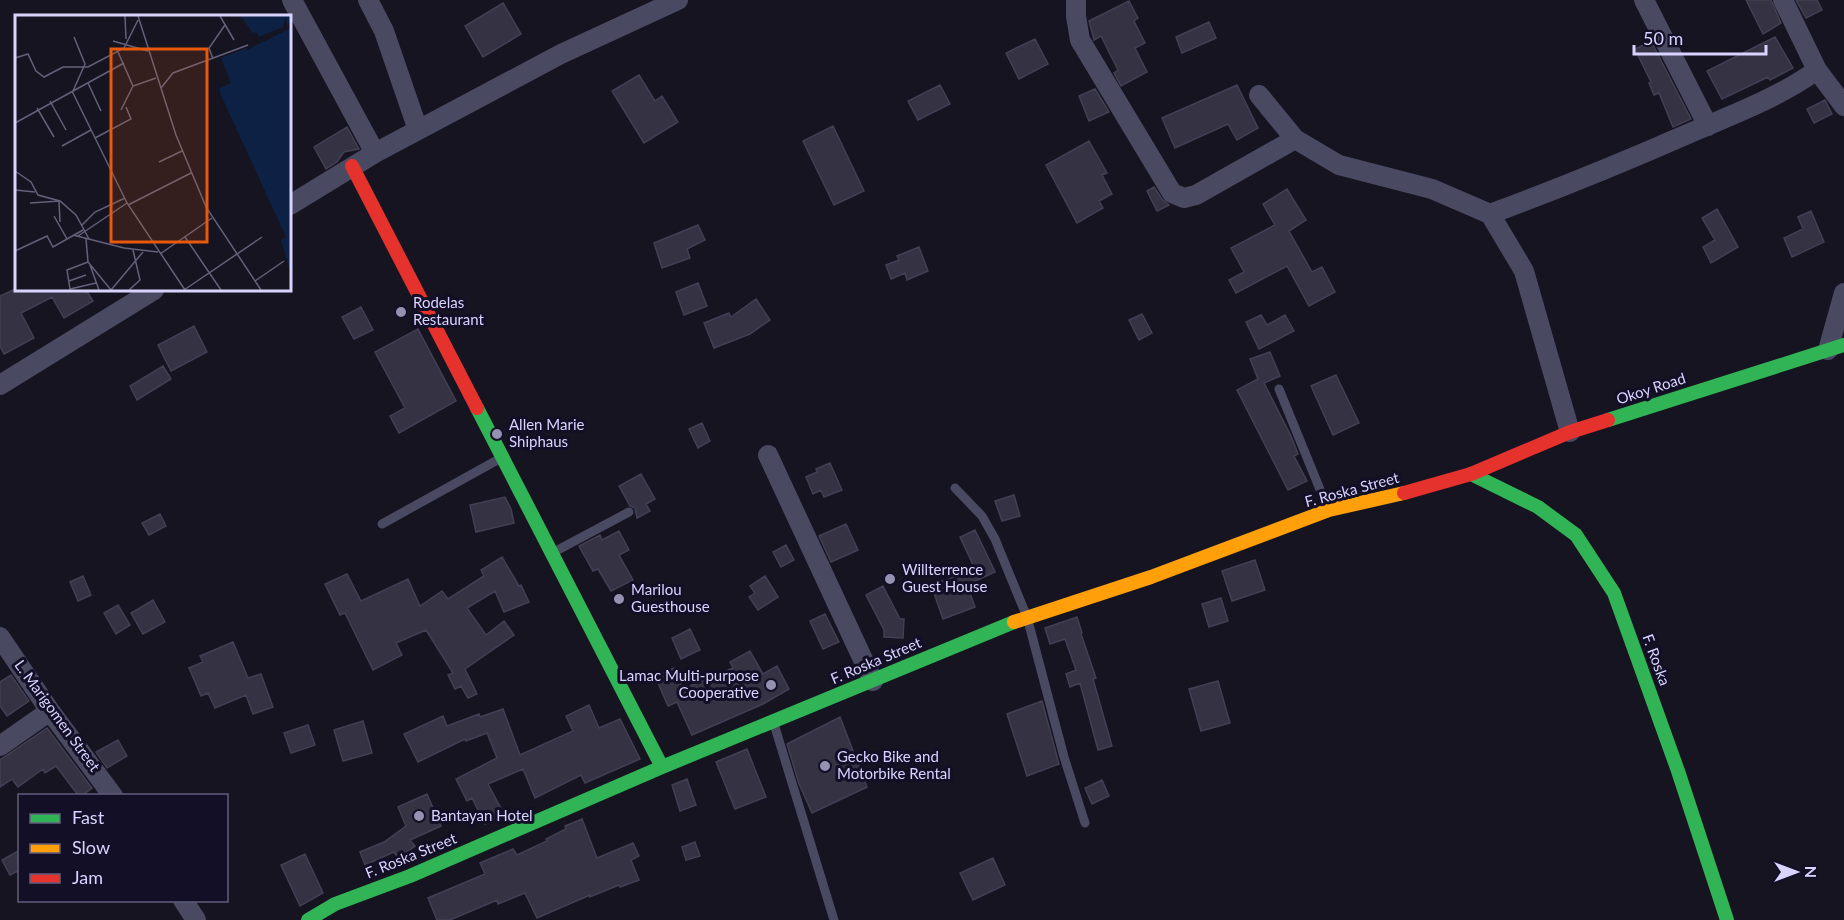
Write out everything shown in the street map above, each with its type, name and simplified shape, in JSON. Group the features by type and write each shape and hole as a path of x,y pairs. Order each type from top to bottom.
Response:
{"main road":[{"path":"352,166 663,767"},
{"name":"Okoy Road","path":"1471,474 1570,432 1836,347"},
{"name":"F. Roska Street","path":"308,920 335,904 411,876 663,767 1027,617 1151,577 1329,510 1404,493 1471,474"},
{"name":"F. Roska","path":"1471,474 1538,507 1576,535 1614,592 1678,771 1727,920"}],"street":[{"path":"292,0 375,153"},
{"path":"368,0 384,31 418,130"},
{"path":"291,205 375,153 561,54 678,0"},
{"path":"1076,0 1080,40 1172,193 1184,198 1196,195 1295,139"},
{"path":"1644,0 1708,126"},
{"path":"1783,0 1817,70 1844,106"},
{"path":"1490,214 1580,181 1708,126 1792,87 1817,70"},
{"path":"1259,95 1295,139 1339,165 1432,189 1490,214 1524,271 1570,432"},
{"path":"0,385 152,291"},
{"path":"1836,347 1844,293"},
{"path":"768,455 873,681"},
{"name":"L. Marigomen Street","path":"0,637 50,711 112,794"},
{"path":"0,746 50,711"},
{"path":"184,902 196,920"}],"lane":[{"path":"1279,389 1329,510"},
{"path":"382,524 503,457"},
{"path":"955,488 982,516 995,539 1027,617 1064,757 1085,823"},
{"path":"552,553 629,512"},
{"path":"773,722 834,920"}],"building":[{"path":"1746,0 1771,0 1781,23 1763,34"},
{"path":"1796,0 1817,0 1822,10 1806,18"},
{"path":"1129,1 1138,18 1134,21 1145,43 1135,48 1147,72 1121,86 1114,73 1118,70 1101,36 1094,40 1089,21"},
{"path":"503,3 521,34 483,57 465,26"},
{"path":"1209,22 1216,38 1182,53 1176,37"},
{"path":"1775,37 1793,68 1722,99 1707,71"},
{"path":"1035,39 1048,64 1019,79 1006,53"},
{"path":"1651,41 1691,119 1673,127 1659,93 1654,95 1649,83 1651,82 1635,49"},
{"path":"639,75 655,101 662,96 678,122 644,143 612,91"},
{"path":"940,85 950,104 918,120 908,101"},
{"path":"1237,85 1258,128 1237,140 1228,124 1175,148 1162,118"},
{"path":"1095,89 1109,112 1089,121 1079,96"},
{"path":"1825,100 1832,114 1814,123 1807,109"},
{"path":"833,126 864,191 834,205 803,141"},
{"path":"347,127 359,149 344,152 337,162 326,169 314,147"},
{"path":"1089,141 1107,173 1102,175 1112,194 1099,201 1103,208 1077,223 1046,165"},
{"path":"1154,187 1169,205 1157,211 1147,191"},
{"path":"1287,189 1306,220 1289,231 1312,272 1322,267 1335,292 1309,306 1287,266 1236,293 1229,280 1244,272 1231,248 1275,225 1263,204"},
{"path":"1717,209 1738,247 1711,263 1703,247 1715,240 1702,218"},
{"path":"1811,211 1824,242 1792,257 1784,238 1803,229 1798,217"},
{"path":"698,225 705,240 687,249 690,258 662,268 654,243"},
{"path":"919,247 928,271 907,280 905,273 891,279 886,265 899,260 897,256"},
{"path":"698,283 707,306 684,315 676,292"},
{"path":"13,290 87,291 93,301 64,318 52,297 21,313 34,338 4,354 0,346 0,296"},
{"path":"756,299 770,320 750,334 714,348 704,323 729,313 731,317"},
{"path":"361,307 373,330 354,339 342,317"},
{"path":"1142,314 1152,333 1139,340 1129,320"},
{"path":"1261,315 1267,325 1285,315 1294,331 1259,349 1246,322"},
{"path":"194,326 207,352 171,371 158,345"},
{"path":"418,329 456,401 399,433 390,416 405,408 375,352"},
{"path":"1270,352 1280,376 1264,383 1291,436 1298,454 1294,456 1307,481 1288,490 1237,390 1258,379 1250,359"},
{"path":"163,366 171,379 137,400 130,386"},
{"path":"1336,375 1359,423 1333,435 1311,386"},
{"path":"702,423 710,441 698,448 689,429"},
{"path":"830,463 842,490 824,497 821,490 813,494 806,477 817,472 816,469"},
{"path":"641,474 655,499 646,504 650,511 637,518 635,508 630,506 619,486"},
{"path":"1014,495 1020,516 1002,521 995,501"},
{"path":"505,497 514,523 476,532 470,505"},
{"path":"160,514 166,526 149,535 142,523"},
{"path":"846,524 858,550 831,562 819,536"},
{"path":"975,530 995,572 967,585 975,607 943,619 931,585 975,569 960,537"},
{"path":"619,531 629,550 619,555 633,580 611,591 598,569 593,571 579,546 600,535 602,540"},
{"path":"786,545 794,560 781,567 773,552"},
{"path":"502,557 519,586 521,585 529,602 504,612 495,591 467,608 486,635 504,621 514,635 465,669 477,694 468,698 461,686 455,689 448,675 453,673 426,630 396,643 402,655 373,670 345,613 340,615 325,584 347,574 361,601 408,579 420,606 442,591 448,599 484,576 481,570"},
{"path":"1255,560 1265,590 1232,601 1222,571"},
{"path":"83,576 91,595 78,601 70,582"},
{"path":"765,576 778,597 758,610 749,597 755,593 750,586"},
{"path":"883,586 900,619 904,619 903,638 884,637 884,630 866,595"},
{"path":"1221,598 1228,621 1209,627 1202,604"},
{"path":"153,600 165,622 143,634 131,613"},
{"path":"118,605 130,625 116,634 104,613"},
{"path":"825,614 839,642 823,649 810,621"},
{"path":"1077,617 1096,678 1093,679 1112,746 1098,750 1080,683 1070,687 1066,674 1076,670 1065,639 1050,644 1045,628"},
{"path":"690,629 700,650 681,659 672,638"},
{"path":"233,642 248,678 261,674 273,707 253,714 246,695 215,708 208,693 201,696 189,668 203,662 200,656"},
{"path":"750,651 763,674 777,666 789,689 763,704 692,735 677,702 668,706 655,676 674,668 683,689 733,668 730,662"},
{"path":"11,675 29,701 7,716 0,706 0,682"},
{"path":"1218,681 1230,723 1201,731 1189,689"},
{"path":"1042,701 1059,764 1027,776 1007,714"},
{"path":"589,705 599,728 620,719 640,759 585,783 581,775 535,798 523,769 488,784 504,814 485,824 472,798 467,801 456,779 497,758 487,733 466,741 465,739 418,762 404,734 443,716 447,726 479,714 480,717 503,709 520,755 573,731 566,716"},
{"name":"Gecko Bike and Motorbike Rental","path":"840,717 867,787 812,813 799,784 787,744"},
{"path":"363,721 372,753 343,761 334,730"},
{"path":"308,725 315,745 291,753 284,733"},
{"path":"47,728 92,788 84,794 77,794 56,766 45,773 43,769 18,787 12,779 0,787 0,760"},
{"path":"118,740 127,756 107,768 96,752"},
{"path":"747,749 766,797 735,809 716,762"},
{"path":"687,779 696,805 680,811 672,785"},
{"path":"1102,780 1109,796 1092,804 1085,788"},
{"path":"427,794 441,826 410,840 415,846 398,858 394,852 365,865 360,852 384,842 406,826 398,807"},
{"path":"582,819 597,858 633,843 639,856 631,860 639,880 620,887 619,885 590,897 590,895 537,918 525,893 498,904 497,900 450,920 437,920 428,898 485,874 480,863 513,849 517,855 547,841 546,839 566,829 565,826"},
{"path":"695,842 700,856 686,860 682,847"},
{"path":"18,851 18,871 10,875 2,860"},
{"path":"305,854 323,893 300,906 281,865"},
{"path":"993,858 1005,885 973,900 960,873"}],"traffic: fast":[{"path":"1608,420 1844,345"},
{"path":"477,408 662,767"},
{"path":"1471,474 1538,507 1576,535 1614,593 1678,771 1727,920"},
{"path":"308,920 335,904 410,876 662,767 1014,622"}],"traffic: slow":[{"path":"1014,622 1151,577 1329,510 1404,493"}],"traffic: jam":[{"path":"352,166 477,408"},
{"path":"1404,493 1471,474 1570,432 1608,420"}],"place":[{"name":"Rodelas Restaurant","path":"401,312"},
{"name":"Allen Marie Shiphaus","path":"497,434"},
{"name":"Willterrence Guest House","path":"890,579"},
{"name":"Marilou Guesthouse","path":"619,599"},
{"name":"Lamac Multi-purpose Cooperative","path":"771,685"},
{"name":"Gecko Bike and Motorbike Rental","path":"825,766"},
{"name":"Bantayan Hotel","path":"419,816"}]}
